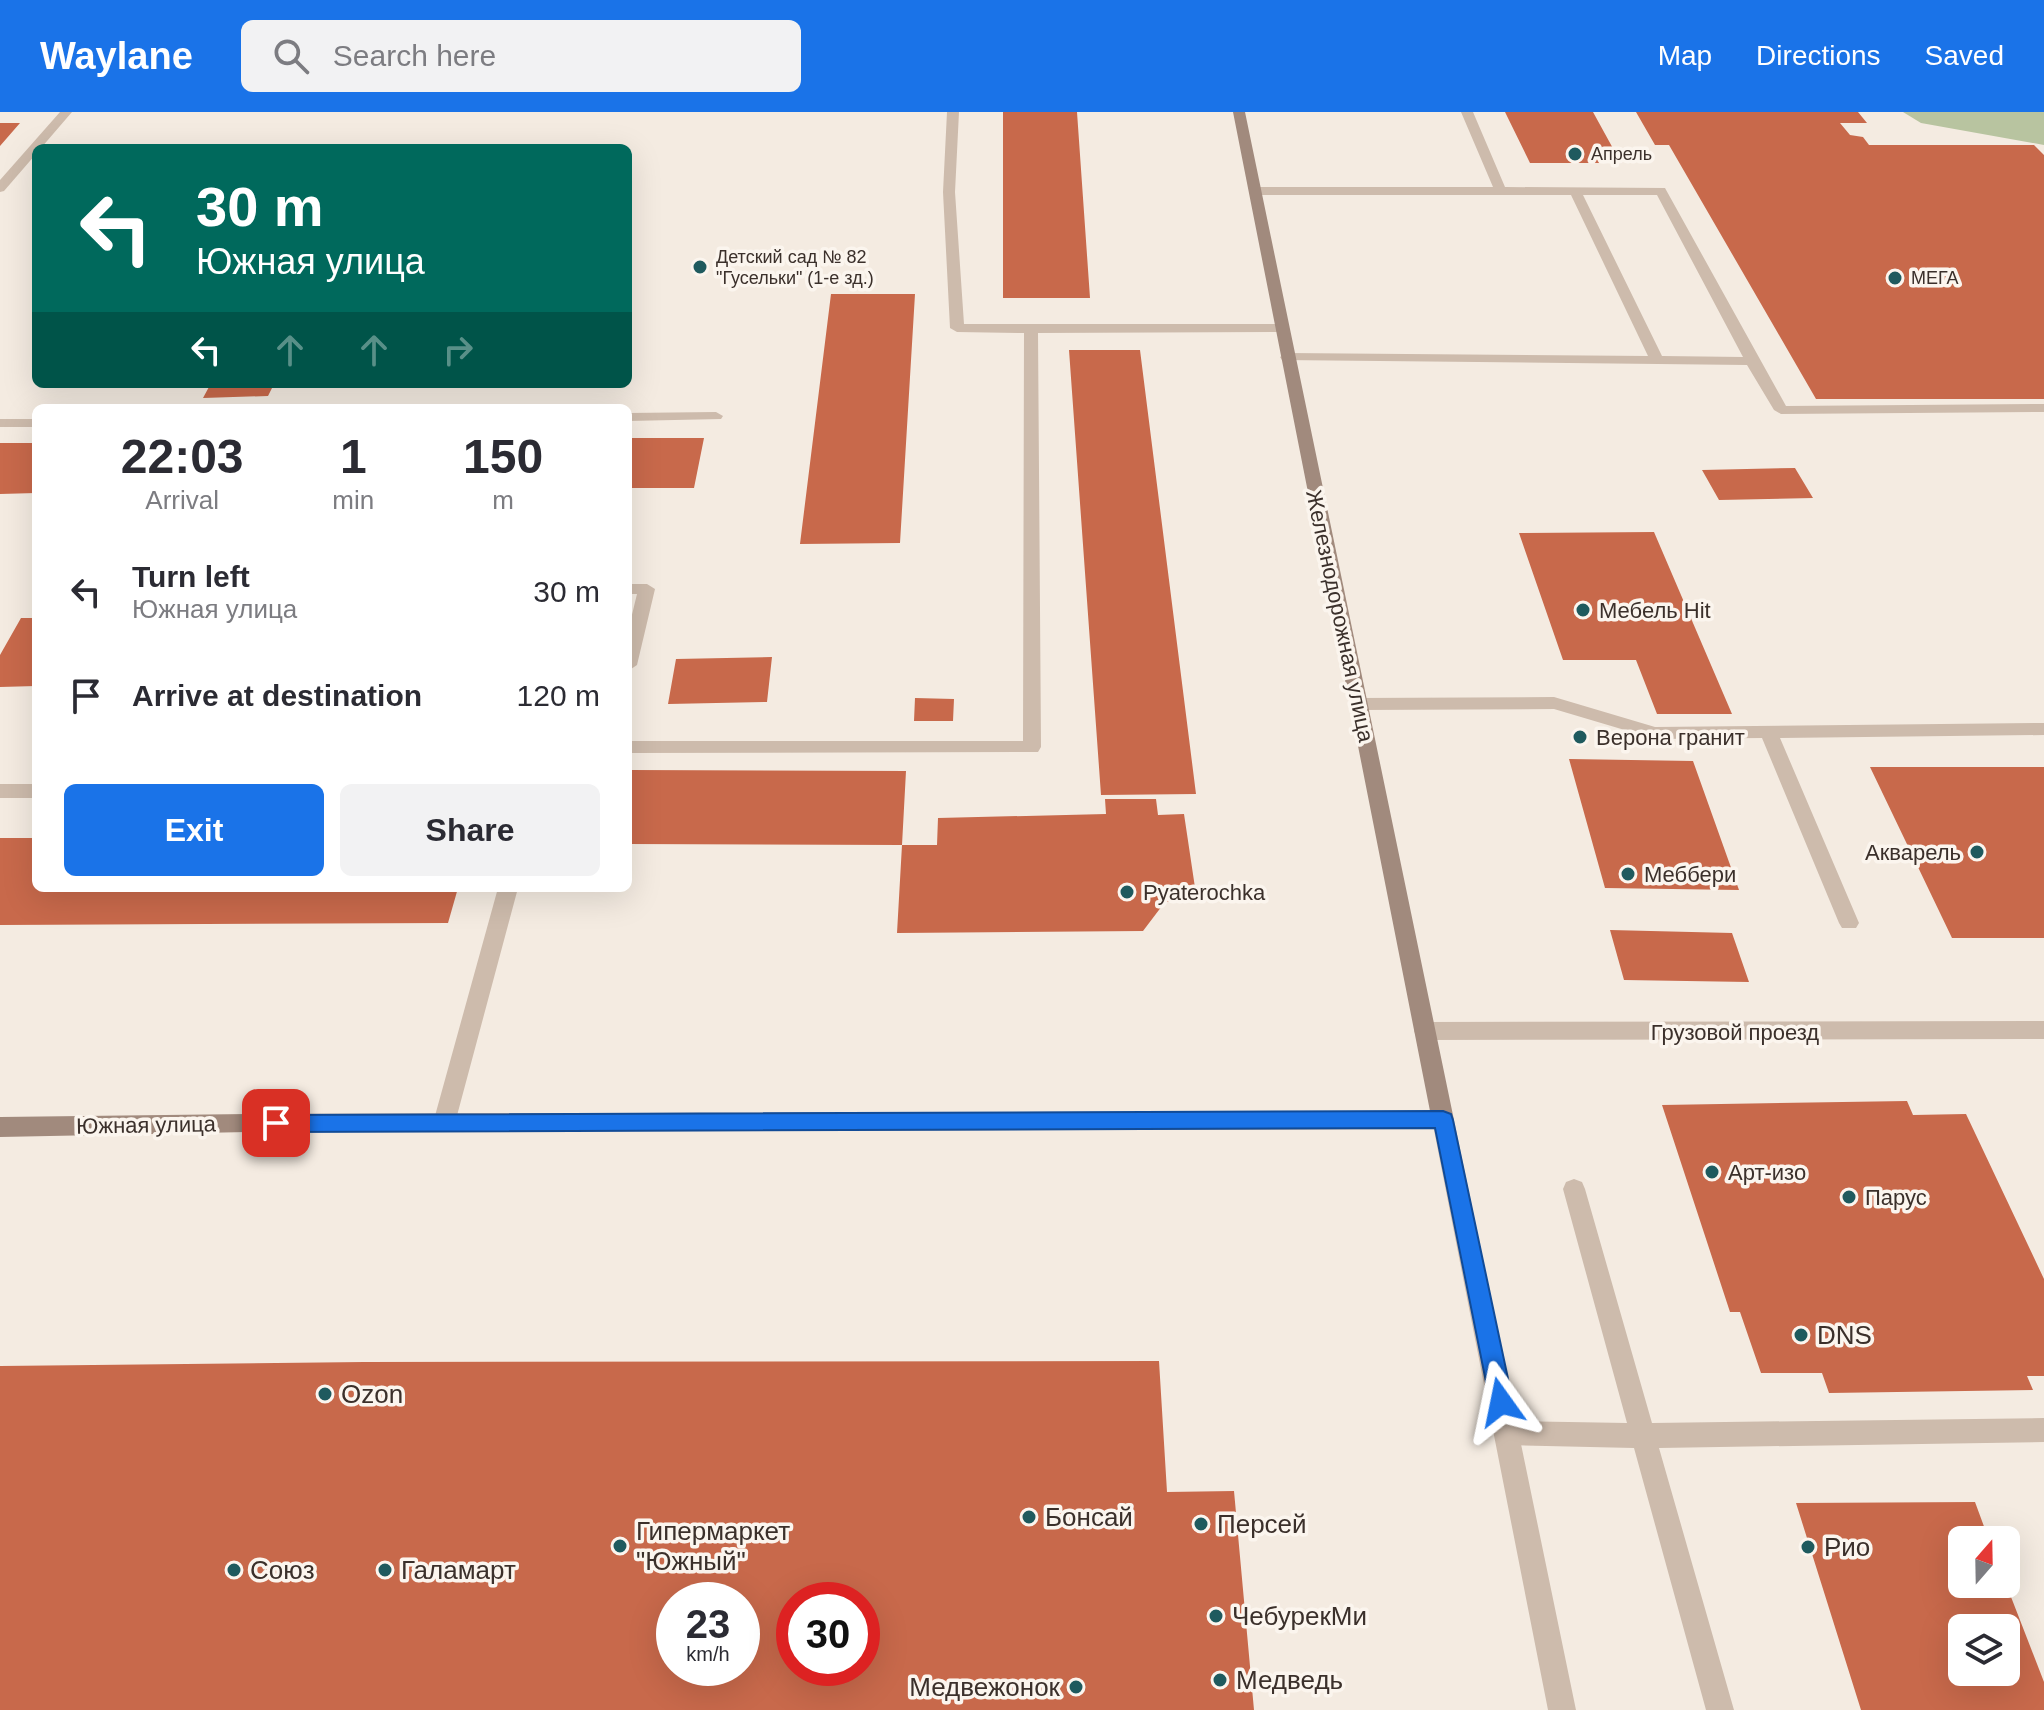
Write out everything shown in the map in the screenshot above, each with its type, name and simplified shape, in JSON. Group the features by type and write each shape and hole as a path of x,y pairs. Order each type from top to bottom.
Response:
{"main road":[{"name":"Железнодорожная улица","path":"1239,112 1443,1120"},
{"name":"Южная улица","path":"0,1127 1443,1120"}],"street":[{"path":"38,144 66,112"},
{"path":"953,112 949,192 957,328 1282,328"},
{"path":"1467,112 1500,190"},
{"path":"0,188 32,151"},
{"path":"1255,191 1661,191 1781,410 2044,408"},
{"path":"1575,191 1657,360"},
{"path":"632,747 1032,747 1031,329"},
{"path":"1287,357 1752,361"},
{"path":"632,417 716,416"},
{"path":"0,423 32,423"},
{"path":"632,589 647,589 632,649"},
{"path":"1358,704 1554,703 1655,733 2044,729"},
{"path":"1768,731 1849,923"},
{"path":"0,791 32,791"},
{"path":"444,1123 507,892"},
{"name":"Грузовой проезд","path":"1425,1031 2044,1030"},
{"path":"1443,1120 1562,1710"},
{"path":"1574,1189 1720,1710"},
{"path":"1508,1433 1641,1436 2044,1430"}],"green space":[{"path":"1903,112 2044,112 2044,145 1921,123"}],"building":[{"path":"1003,112 1077,112 1090,298 1003,298"},
{"path":"1505,112 1593,112 1621,163 1530,163"},
{"name":"МЕГА","path":"1636,112 1858,112 1867,123 1840,123 1850,135 1863,137 1869,145 2034,145 2044,155 2044,399 1816,399 1669,145 1655,145"},
{"path":"0,123 20,123 0,146"},
{"path":"831,294 915,294 900,543 800,544"},
{"path":"1069,350 1140,350 1196,794 1101,795"},
{"path":"208,388 272,388 268,396 203,398"},
{"path":"632,438 704,438 694,488 632,488"},
{"path":"0,443 32,443 32,493 0,494"},
{"path":"1795,468 1813,498 1719,500 1702,470"},
{"path":"1654,532 1732,714 1657,714 1636,660 1563,660 1519,533"},
{"path":"21,618 32,618 32,686 0,687 0,655"},
{"path":"772,657 767,702 668,704 676,659"},
{"path":"915,698 954,699 953,721 914,721"},
{"path":"1569,759 1693,761 1739,890 1605,888"},
{"name":"Акварель","path":"1870,767 2044,767 2044,938 1952,938"},
{"path":"632,770 906,771 902,845 632,844"},
{"path":"1105,799 1156,799 1158,815 1184,814 1197,901 1165,902 1143,931 897,933 902,845 937,845 938,818 1106,814"},
{"path":"0,838 32,838 32,892 457,892 448,923 0,925"},
{"path":"1610,930 1732,933 1749,982 1624,980"},
{"name":"Парус","path":"1907,1101 1913,1115 1966,1114 2044,1279 2044,1376 2027,1376 2033,1390 1829,1393 1822,1373 1761,1373 1740,1312 1730,1312 1662,1105"},
{"name":"Гипермаркет \"Южный\"","path":"1159,1361 1167,1492 1234,1491 1254,1710 0,1710 0,1366 364,1362"},
{"path":"1975,1502 1984,1526 1948,1526 1948,1598 2011,1598 2018,1614 1948,1614 1948,1686 2020,1686 2020,1620 2044,1682 2044,1710 1861,1710 1796,1503"}],"place":[{"name":"Апрель","path":"1575,154"},
{"name":"Детский сад № 82 \"Гусельки\" (1-е зд.)","path":"700,267"},
{"name":"МЕГА","path":"1895,278"},
{"name":"Мебель Hit","path":"1583,610"},
{"name":"Верона гранит","path":"1580,737"},
{"name":"Акварель","path":"1977,852"},
{"name":"Меббери","path":"1628,874"},
{"name":"Pyaterochka","path":"1127,892"},
{"name":"Арт-изо","path":"1712,1172"},
{"name":"Парус","path":"1849,1197"},
{"name":"DNS","path":"1801,1335"},
{"name":"Ozon","path":"325,1394"},
{"name":"Бонсай","path":"1029,1517"},
{"name":"Персей","path":"1201,1524"},
{"name":"Гипермаркет \"Южный\"","path":"620,1546"},
{"name":"Рио","path":"1808,1547"},
{"name":"Союз","path":"234,1570"},
{"name":"Галамарт","path":"385,1570"},
{"name":"ЧебурекМи","path":"1216,1616"},
{"name":"Медведь","path":"1220,1680"},
{"name":"Медвежонок","path":"1076,1687"}],"route":[{"path":"276,1123 1443,1120 1501,1402"}]}
